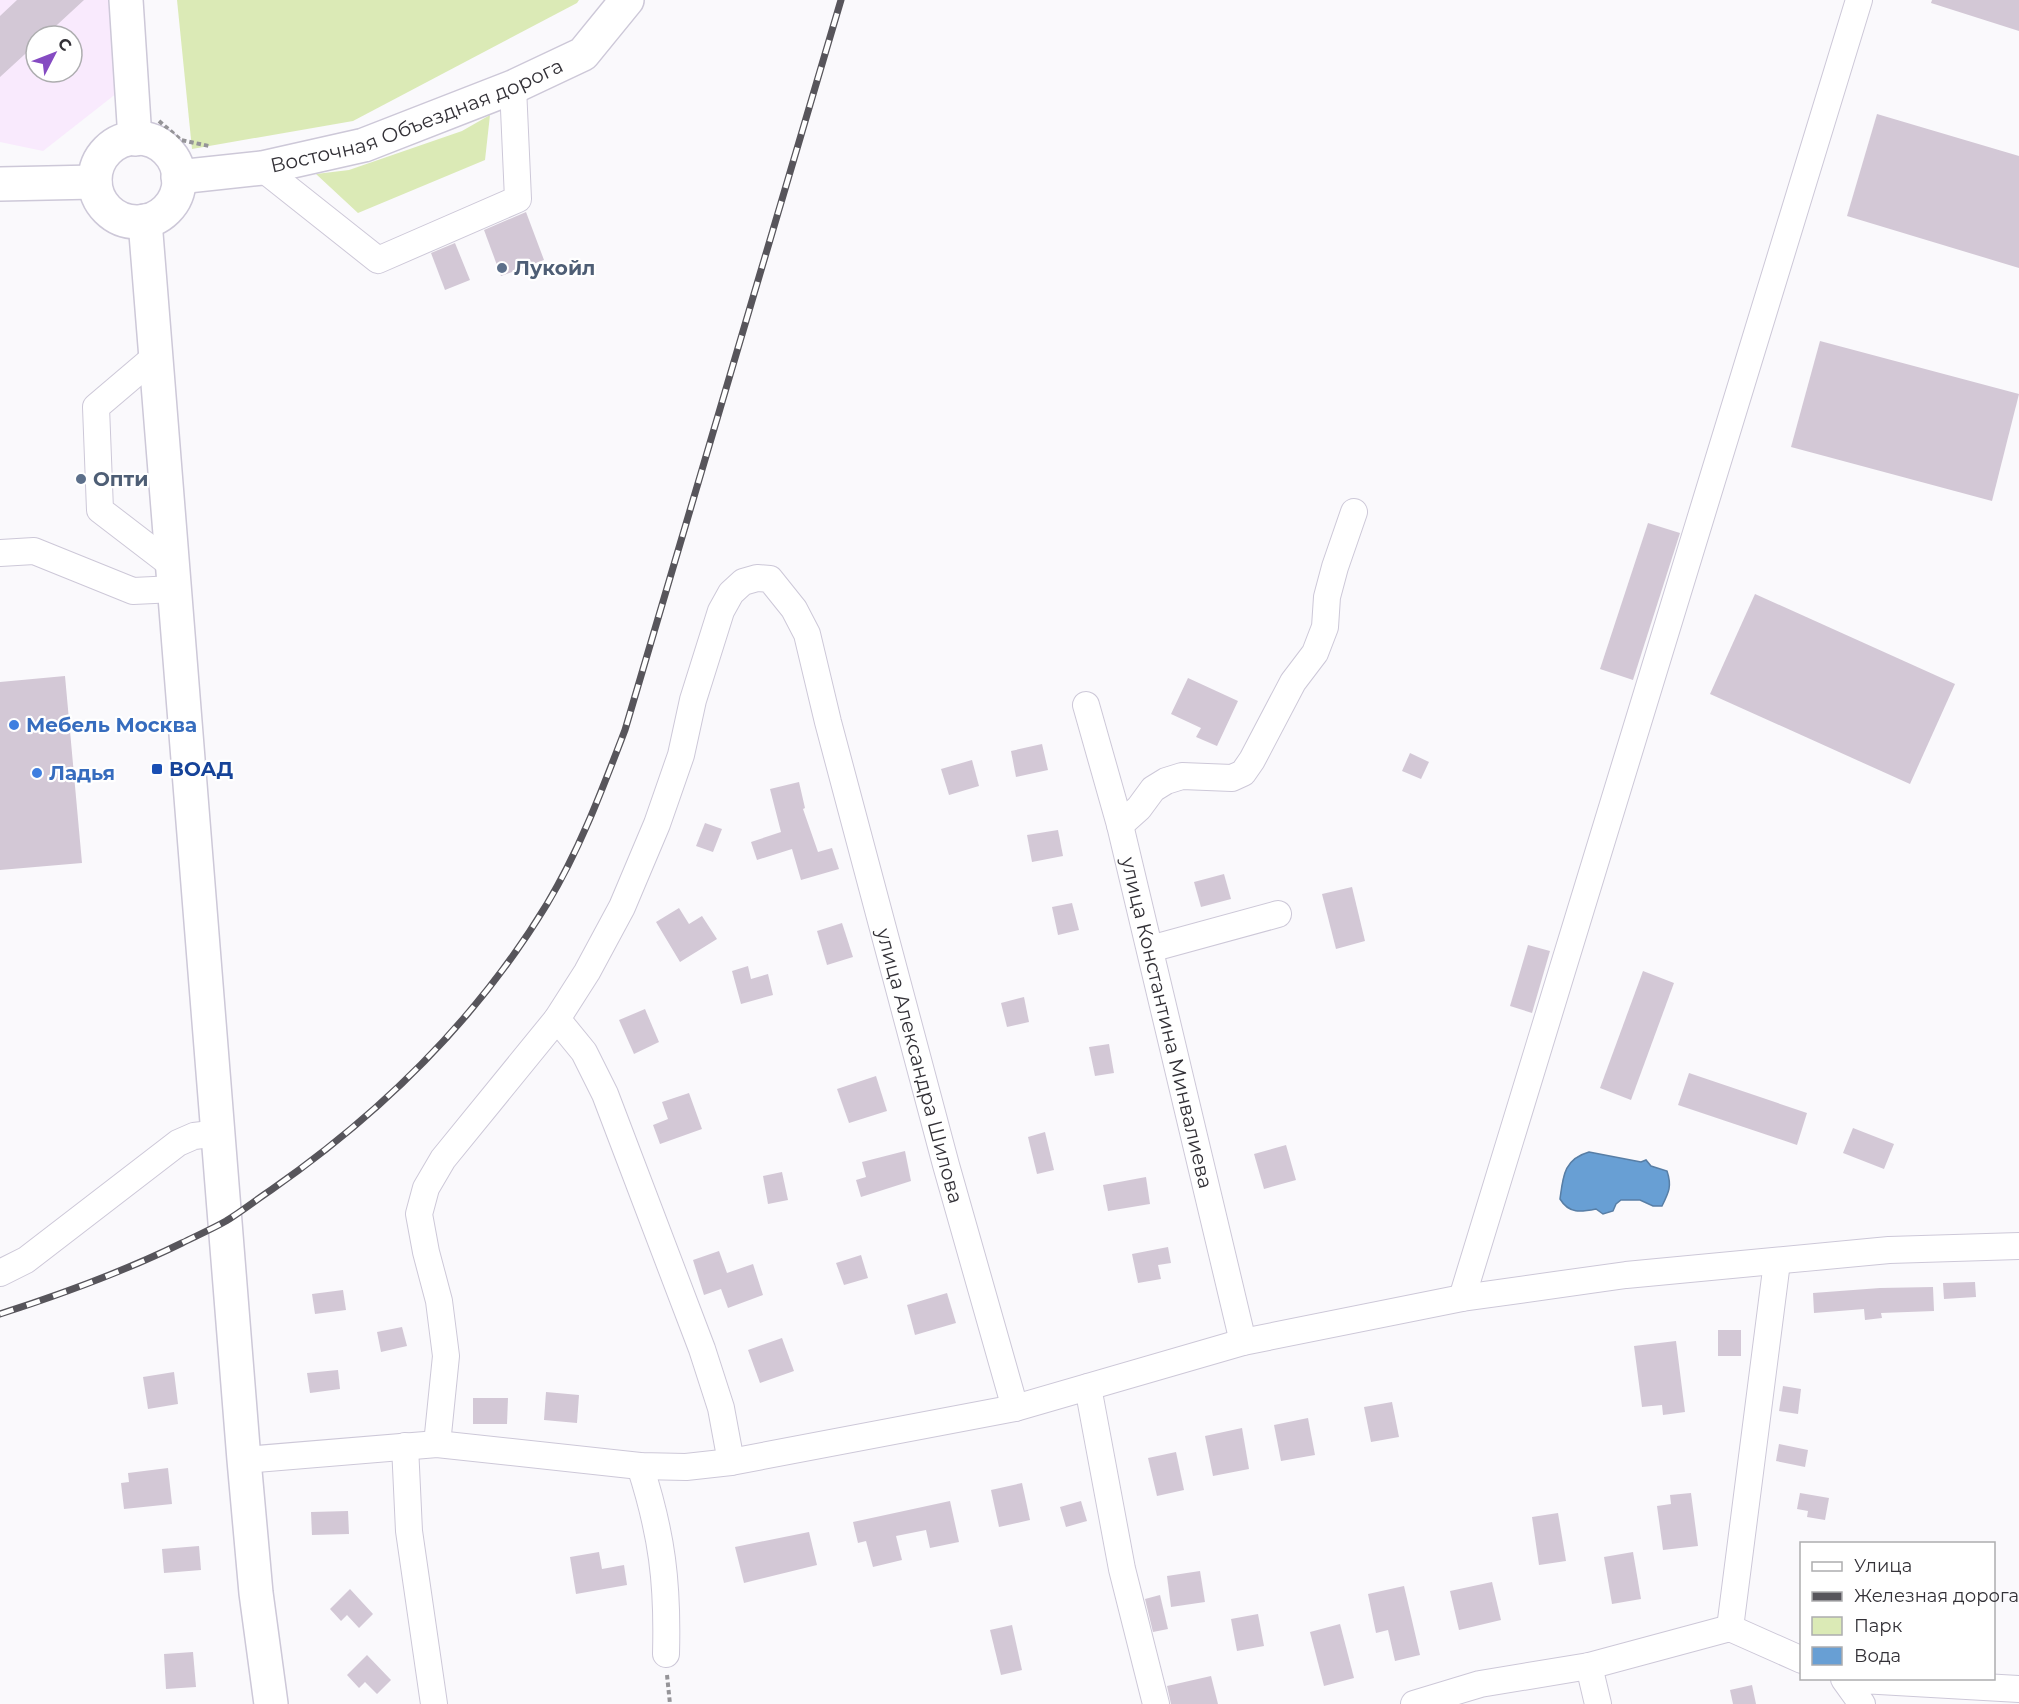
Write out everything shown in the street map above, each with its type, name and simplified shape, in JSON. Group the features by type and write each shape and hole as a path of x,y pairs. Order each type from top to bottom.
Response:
{"main road":[{"path":"126,0 144,127 151,141 166,151 175,163 178,177 177,192 170,206 160,215 145,221 126,221 110,213 99,198 95,182 99,163 105,153 144,127"},
{"name":"Восточная Объездная дорога","path":"178,177 262,168 364,145 513,87 583,54 627,0"},
{"path":"0,184 95,182"},
{"path":"145,221 244,1460 256,1593 271,1704"}],"street":[{"path":"1462,1298 1859,0"},
{"path":"262,168 378,260 518,199 513,87"},
{"path":"0,553 34,551 134,591 174,578 100,510 96,407 156,356"},
{"path":"1120,825 1153,789 1166,781 1182,776 1232,778 1243,773 1293,682 1315,653 1325,627 1327,597 1335,567 1354,512"},
{"name":"улица Александра Шилова","path":"557,1019 587,972 622,907 657,824 681,755 693,700 721,611 731,593 743,582 757,578 770,579 794,609 807,634 828,722 946,1165 1015,1408"},
{"name":"улица Константина Минвалиева","path":"1086,705 1120,825 1243,1342"},
{"path":"1150,949 1278,914"},
{"path":"437,1444 446,1356 439,1301 419,1214 426,1188 443,1159 557,1019 584,1052 605,1094 702,1349 721,1408 731,1462"},
{"path":"0,1274 26,1260 178,1143 194,1136 219,1133"},
{"path":"244,1460 437,1444 640,1466 686,1467 731,1462 1015,1408 1243,1342 1462,1298 1626,1275 1889,1250 2019,1246"},
{"path":"1730,1628 1777,1262"},
{"path":"1088,1387 1122,1569 1156,1704"},
{"path":"405,1446 409,1531 434,1704"},
{"path":"640,1466 659,1536 665,1572 666,1654"},
{"path":"1414,1704 1480,1684 1589,1666 1730,1628 1800,1659"},
{"path":"1589,1666 1598,1704"},
{"path":"1844,1680 1862,1704"},
{"path":"1861,1680 2019,1689"}],"path":[{"path":"144,127 181,140 212,147"},
{"path":"666,1654 670,1704"}],"shaded area":[{"path":"0,0 112,0 117,93 43,151 0,142"}],"green space":[{"path":"177,0 579,0 353,121 192,149"},
{"path":"490,115 485,160 358,213 316,174 349,170 462,131"}],"water":[{"path":"1589,1152 1641,1162 1646,1160 1651,1166 1667,1171 1669,1189 1662,1206 1653,1206 1640,1200 1621,1200 1613,1211 1603,1214 1596,1209 1571,1210 1560,1199 1566,1170 1574,1159"}],"building":[{"path":"17,0 84,0 58,24 24,24 24,55 0,77 0,16"},
{"path":"1932,0 2019,0 2019,31 1931,3"},
{"path":"1877,114 2019,156 2019,268 1847,216"},
{"path":"526,212 544,260 501,276 484,230"},
{"path":"455,243 470,280 445,290 431,253"},
{"path":"1820,341 2019,394 1992,501 1791,447"},
{"path":"1648,523 1680,533 1633,680 1600,669"},
{"path":"1755,594 1955,684 1910,784 1710,694"},
{"name":"Ладья","path":"65,676 82,863 0,870 0,682"},
{"path":"1188,678 1238,701 1217,746 1196,737 1201,728 1171,714"},
{"path":"1042,744 1048,770 1016,777 1011,751"},
{"path":"1410,753 1429,762 1421,779 1402,771"},
{"path":"972,760 979,786 949,795 941,769"},
{"path":"799,782 805,808 803,809 818,852 832,848 839,869 801,880 792,849 757,860 751,842 781,832 770,789"},
{"path":"705,823 722,829 713,852 696,846"},
{"path":"1058,830 1063,856 1032,862 1027,835"},
{"path":"1224,874 1231,899 1201,907 1194,882"},
{"path":"1352,887 1365,941 1336,949 1322,894"},
{"path":"1072,903 1079,930 1058,935 1052,907"},
{"path":"679,908 689,924 702,916 717,939 680,962 656,922"},
{"path":"842,923 853,957 827,965 817,931"},
{"path":"1528,945 1550,951 1532,1013 1510,1006"},
{"path":"748,966 751,979 768,974 773,995 741,1004 732,971"},
{"path":"1643,971 1674,983 1631,1100 1600,1088"},
{"path":"1024,997 1029,1022 1007,1027 1001,1003"},
{"path":"645,1009 659,1042 634,1054 619,1020"},
{"path":"1109,1044 1114,1073 1095,1076 1089,1047"},
{"path":"1689,1073 1807,1113 1797,1145 1678,1105"},
{"path":"876,1076 887,1111 849,1123 837,1089"},
{"path":"689,1093 702,1129 660,1144 653,1125 668,1119 662,1102"},
{"path":"1853,1128 1894,1144 1884,1169 1843,1153"},
{"path":"1045,1132 1054,1170 1037,1174 1028,1137"},
{"path":"1286,1145 1296,1180 1264,1189 1254,1154"},
{"path":"905,1151 911,1181 861,1197 856,1180 866,1177 862,1162"},
{"path":"782,1172 788,1200 768,1204 763,1176"},
{"path":"1146,1177 1150,1204 1108,1211 1103,1185"},
{"path":"1168,1247 1171,1263 1158,1265 1161,1279 1138,1283 1132,1254"},
{"path":"719,1251 727,1273 753,1264 763,1295 728,1308 721,1289 704,1295 693,1260"},
{"path":"861,1255 868,1278 844,1285 836,1263"},
{"path":"1975,1282 1976,1297 1944,1299 1943,1283"},
{"path":"1933,1287 1934,1311 1881,1313 1882,1318 1865,1320 1864,1309 1814,1313 1813,1293"},
{"path":"343,1290 346,1310 315,1314 312,1294"},
{"path":"947,1293 956,1323 915,1335 907,1305"},
{"path":"402,1327 407,1346 381,1352 377,1332"},
{"path":"1718,1330 1741,1330 1741,1356 1718,1356"},
{"path":"782,1338 794,1371 760,1383 748,1350"},
{"path":"1676,1341 1685,1412 1663,1415 1662,1405 1642,1407 1634,1346"},
{"path":"338,1370 340,1389 310,1393 307,1373"},
{"path":"174,1372 178,1404 148,1409 143,1377"},
{"path":"1783,1386 1801,1389 1798,1414 1779,1411"},
{"path":"546,1392 579,1395 577,1423 544,1420"},
{"path":"473,1398 508,1398 507,1424 473,1424"},
{"path":"1392,1402 1399,1437 1371,1442 1364,1407"},
{"path":"1308,1418 1315,1455 1281,1461 1274,1425"},
{"path":"1242,1428 1249,1469 1213,1476 1205,1436"},
{"path":"1779,1444 1808,1450 1805,1467 1776,1461"},
{"path":"1176,1452 1184,1490 1157,1496 1148,1458"},
{"path":"168,1468 172,1504 124,1509 121,1483 129,1482 128,1473"},
{"path":"1022,1483 1030,1520 999,1527 991,1490"},
{"path":"1691,1493 1698,1546 1663,1550 1657,1506 1671,1504 1670,1495"},
{"path":"1800,1493 1829,1498 1825,1520 1807,1517 1808,1511 1797,1509"},
{"path":"950,1501 959,1542 930,1548 926,1530 896,1536 902,1560 873,1567 866,1541 858,1543 853,1522"},
{"path":"1081,1501 1087,1521 1066,1527 1060,1507"},
{"path":"348,1511 349,1534 312,1535 311,1512"},
{"path":"1558,1513 1566,1561 1539,1565 1532,1517"},
{"path":"809,1532 817,1565 744,1583 735,1547"},
{"path":"199,1546 201,1570 164,1573 162,1549"},
{"path":"599,1552 602,1569 624,1565 627,1585 576,1594 570,1557"},
{"path":"1633,1552 1641,1599 1612,1604 1604,1557"},
{"path":"1200,1571 1205,1602 1171,1607 1167,1576"},
{"path":"1492,1582 1501,1620 1459,1630 1450,1591"},
{"path":"1404,1586 1420,1655 1395,1661 1388,1630 1376,1633 1368,1594"},
{"path":"350,1589 373,1614 359,1628 347,1615 341,1621 330,1609"},
{"path":"1160,1595 1168,1629 1153,1632 1145,1599"},
{"path":"1258,1614 1264,1646 1237,1651 1231,1619"},
{"path":"1340,1624 1354,1678 1324,1686 1310,1632"},
{"path":"1012,1625 1022,1670 1001,1675 990,1630"},
{"path":"193,1652 196,1687 166,1689 164,1654"},
{"path":"367,1655 391,1680 377,1694 365,1682 359,1688 347,1675"},
{"path":"1211,1676 1218,1704 1171,1704 1167,1686"},
{"path":"1752,1685 1756,1704 1733,1704 1730,1690"}],"railway":[{"path":"0,1314 115,1273 210,1230 311,1161 388,1096 458,1025 520,946 547,904 580,841 625,730 841,0"}],"place":[{"name":"Лукойл","path":"502,268"},
{"name":"Опти","path":"81,479"},
{"name":"Мебель Москва","path":"14,725"},
{"name":"ВОАД","path":"157,769"},
{"name":"Ладья","path":"37,773"}]}
